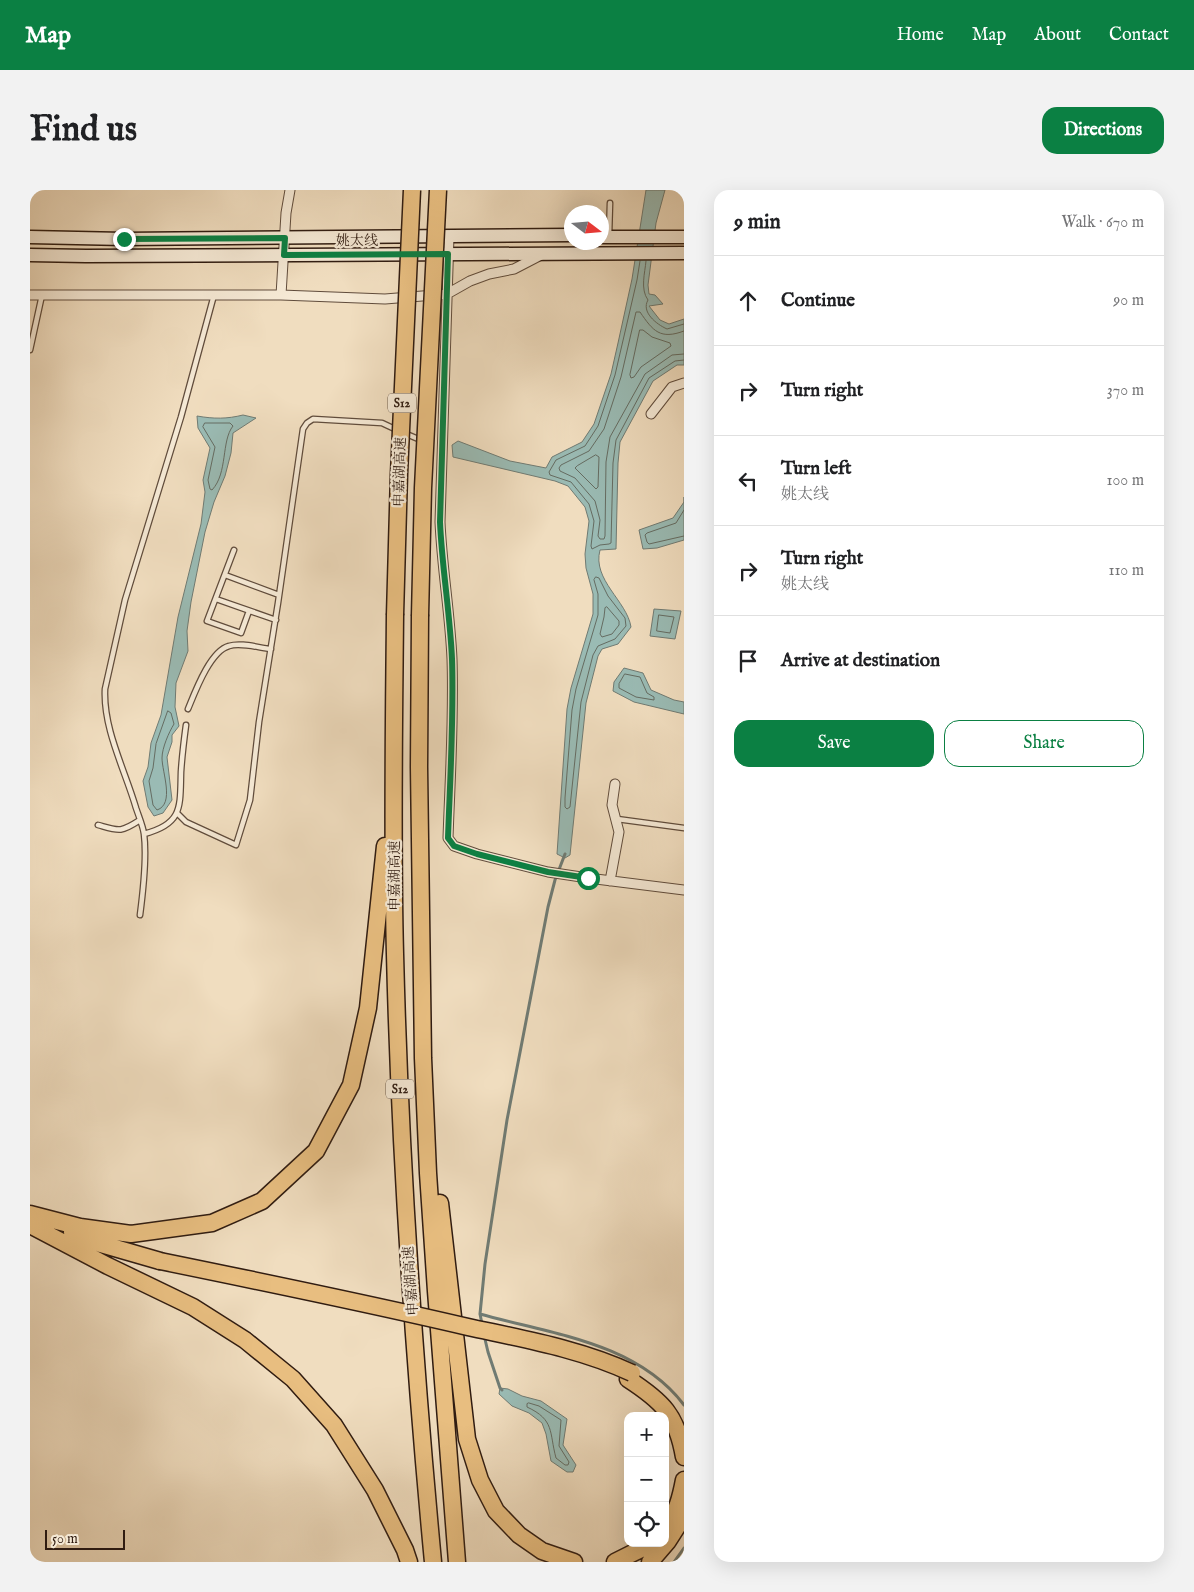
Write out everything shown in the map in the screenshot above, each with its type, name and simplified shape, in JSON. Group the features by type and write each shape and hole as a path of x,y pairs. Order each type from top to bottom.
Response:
{"highway":[{"name":"申嘉湖高速","path":"412,190 394,615 395,952 407,1251 422,1451 433,1562"},
{"name":"申嘉湖高速","path":"438,190 423,488 420,616 419,767 423,1058 433,1252 457,1562"},
{"path":"30,1214 80,1227 131,1234 212,1223 262,1201 316,1151 351,1085 368,1008 394,767"},
{"path":"423,1058 467,1439 480,1480 496,1511 519,1535 542,1551 574,1562"},
{"path":"30,1214 101,1244 160,1264"},
{"path":"30,1225 123,1259 160,1264 562,1357 630,1376 649,1382 665,1397 684,1424"},
{"path":"30,1225 192,1307 245,1340 293,1379 334,1425 375,1490 405,1550 409,1562"},
{"path":"630,1376 652,1395 672,1418 681,1441 684,1457"},
{"path":"669,1523 682,1492 684,1480"},
{"path":"650,1562 668,1541 684,1516"},
{"path":"615,1562 645,1547"}],"main road":[{"name":"姚太线","path":"30,238 124,239 564,235"},
{"path":"609,237 684,237"},
{"name":"姚太线","path":"30,255 684,253"},
{"path":"30,263 86,256"}],"street":[{"path":"281,295 290,190"},
{"path":"449,236 440,522 442,558 449,608 452,661 448,838 454,846 477,854 548,872 684,890"},
{"path":"30,295 281,295 385,300 447,294 489,274 514,269 543,254"},
{"path":"651,414 672,387 684,383"},
{"path":"610,881 619,832 612,805 615,784"}],"lane":[{"path":"609,210 610,203"},
{"path":"30,350 42,295"},
{"path":"140,915 144,834 109,726 105,689 126,600 189,391 214,295"},
{"path":"177,813 186,822 236,845 250,800 259,722 276,620 302,429 313,419 382,423 442,449"},
{"path":"234,550 207,621 241,633 249,611"},
{"path":"225,575 279,595"},
{"path":"216,598 276,620"},
{"path":"188,709 202,675 221,649 230,645 271,650"},
{"path":"144,834 160,830 177,813 181,803 182,756 186,725"},
{"path":"617,819 684,828"},
{"path":"98,825 120,831 140,820"}],"water":[{"path":"646,190 665,190 656,223 648,285 649,294 655,295 663,304 649,306 660,320 669,324 684,319 684,365 677,365 653,381 620,442 616,549 600,550 599,561 605,581 623,608 631,627 618,644 602,649 598,656 586,703 570,855 565,858 557,854 567,709 571,688 593,614 593,594 586,568 585,554 589,521 585,507 568,486 555,481 453,457 452,445 458,441 510,461 546,468 552,457 582,442 594,424 611,374 632,279"},
{"path":"243,415 256,418 233,433 231,453 225,476 214,502 205,532 191,602 187,631 188,651 176,683 175,707 179,726 172,735 172,742 167,757 172,800 163,813 154,816 148,807 143,781 148,767 151,743 161,715 178,617 201,524 205,492 203,480 210,448 198,428 197,416 220,418"},
{"path":"684,502 684,540 657,548 643,549 639,530 673,518"},
{"path":"654,609 681,611 675,639 650,636"},
{"path":"624,668 643,673 651,690 674,700 684,702 684,714 634,702 613,691 614,682"},
{"path":"500,1388 541,1401 567,1419 563,1445 576,1465 573,1472 567,1472 551,1461 542,1423 529,1413 512,1406 499,1394"}],"waterway":[{"path":"482,1324 480,1314 485,1264 507,1120 548,907 555,880 565,854"},
{"path":"480,1314 591,1343 617,1354 642,1367 664,1384 684,1405"},
{"path":"484,1335 502,1390"},
{"path":"674,1562 684,1548"}],"route":[{"path":"124,239 285,238 284,255 448,254 440,522 442,558 449,608 452,661 448,838 454,846 477,854 548,872 588,878"}]}
